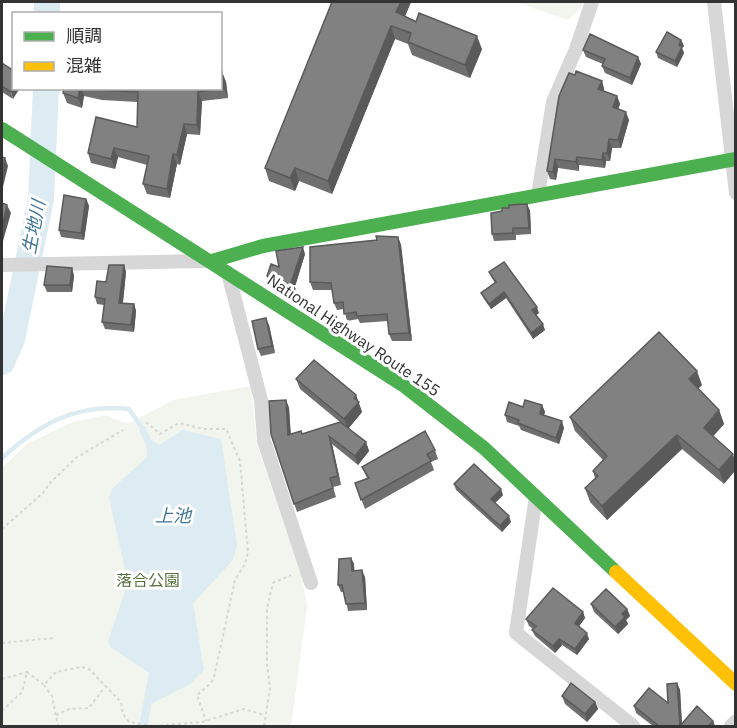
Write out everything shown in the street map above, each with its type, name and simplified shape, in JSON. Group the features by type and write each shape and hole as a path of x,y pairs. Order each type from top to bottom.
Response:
{"main road":[{"name":"National Highway Route 155","path":"2,129 228,271 403,385 484,448 735,684"},
{"path":"212,261 263,246 734,159"}],"street":[{"path":"538,195 553,102 576,49 592,2"},
{"path":"714,2 734,159 735,193"},
{"path":"7,265 212,261"},
{"path":"228,271 261,400 264,441 311,583"},
{"path":"536,496 516,633 633,726"},
{"path":"731,726 735,721"}],"path":[{"path":"146,422 160,434 179,423 203,429 226,429 240,461 248,552 245,564 235,580 214,677 211,683 196,694 206,721"},
{"path":"2,529 43,494 50,483 76,458 123,430"},
{"path":"264,726 270,688 267,664 267,608 273,583 291,575"},
{"path":"2,643 54,638"},
{"path":"44,685 56,672 81,667 88,669 104,688 121,702 123,714 129,722 138,724 153,726 202,722 244,710 264,715"},
{"path":"2,679 27,672"},
{"path":"27,672 44,685 51,696 58,726"},
{"path":"2,711 22,692 27,672"},
{"path":"56,715 69,709 88,708 104,688"},
{"path":"202,722 204,726"}],"green space":[{"path":"516,2 587,2 568,20"},
{"name":"落合公園","path":"251,386 257,445 302,577 307,607 291,726 2,726 2,468 27,444 70,423 105,415 128,424 173,400"}],"water":[{"name":"上池","path":"145,426 151,440 159,445 183,430 221,439 237,545 233,560 193,603 204,670 190,684 151,704 148,726 139,726 149,673 110,647 108,641 128,583 109,498 112,489 147,457 146,444 139,430"}],"building":[{"path":"332,2 401,2 396,12 416,22 419,13 477,36 465,65 408,42 411,33 391,26 328,181 295,168 290,178 265,168"},
{"path":"667,32 681,40 679,45 682,47 675,61 656,52"},
{"path":"590,34 638,57 630,78 602,66 605,59 583,50"},
{"path":"2,63 12,70 12,90 11,92 2,86"},
{"path":"576,71 602,81 598,89 617,96 613,107 626,112 618,140 609,139 607,153 603,153 602,160 577,157 576,162 555,159 553,172 547,171 559,96 569,73 575,75"},
{"path":"64,90 80,90 78,98 63,93"},
{"path":"98,90 211,90 198,92 197,125 184,124 177,155 173,154 167,189 143,184 149,156 114,148 111,159 88,153 96,117 137,127 138,92"},
{"path":"64,195 86,199 81,233 59,230"},
{"path":"2,203 7,205 2,227"},
{"path":"527,204 529,228 513,228 513,233 492,234 491,213 502,211 502,208 509,208 509,205"},
{"path":"376,236 398,237 409,333 389,334 387,314 357,316 356,312 344,314 343,302 334,303 331,283 310,282 310,247 377,240"},
{"path":"303,247 290,286 267,276 271,264 279,267 276,251"},
{"path":"504,262 537,307 532,310 543,324 531,333 504,292 489,304 481,293 496,282 489,272"},
{"path":"109,265 124,265 119,303 134,304 131,325 102,322 105,299 95,297 97,281 106,282"},
{"path":"47,266 72,268 70,285 44,285"},
{"path":"266,318 272,346 258,349 252,321"},
{"path":"659,332 697,371 689,379 719,410 704,428 733,454 719,470 677,435 602,506 585,488 598,476 593,471 607,456 570,417"},
{"path":"314,360 356,395 354,398 359,402 344,419 296,379"},
{"path":"286,400 288,435 301,431 302,434 340,422 366,442 355,456 329,436 338,476 330,478 333,488 294,504 271,434 269,401"},
{"path":"525,400 542,405 540,414 562,421 556,438 518,423 519,420 505,415 509,402 523,407"},
{"path":"425,431 435,450 427,454 431,461 361,500 355,483 369,478 362,467"},
{"path":"474,464 501,489 491,499 509,516 500,526 454,484"},
{"path":"351,558 352,571 362,570 365,603 346,604 342,585 338,585 339,559"},
{"path":"553,588 583,612 575,623 587,633 575,649 559,639 553,646 532,630 536,626 526,619"},
{"path":"606,589 627,609 622,614 625,617 615,627 591,604"},
{"path":"571,683 595,702 585,714 562,696"},
{"path":"677,683 680,726 659,726 634,706 649,688 668,703 667,684"},
{"path":"697,706 713,721 708,726 680,726"}],"waterway":[{"name":"生地川","path":"47,2 47,12"},
{"name":"生地川","path":"2,362 12,339 41,199 46,90"},
{"path":"2,458 45,426 60,418 92,409 129,409 142,428"}],"traffic: fast":[{"path":"2,129 403,385 484,448 616,572"},
{"path":"212,261 263,246 736,159"}],"traffic: slow":[{"path":"616,572 736,684"}]}
